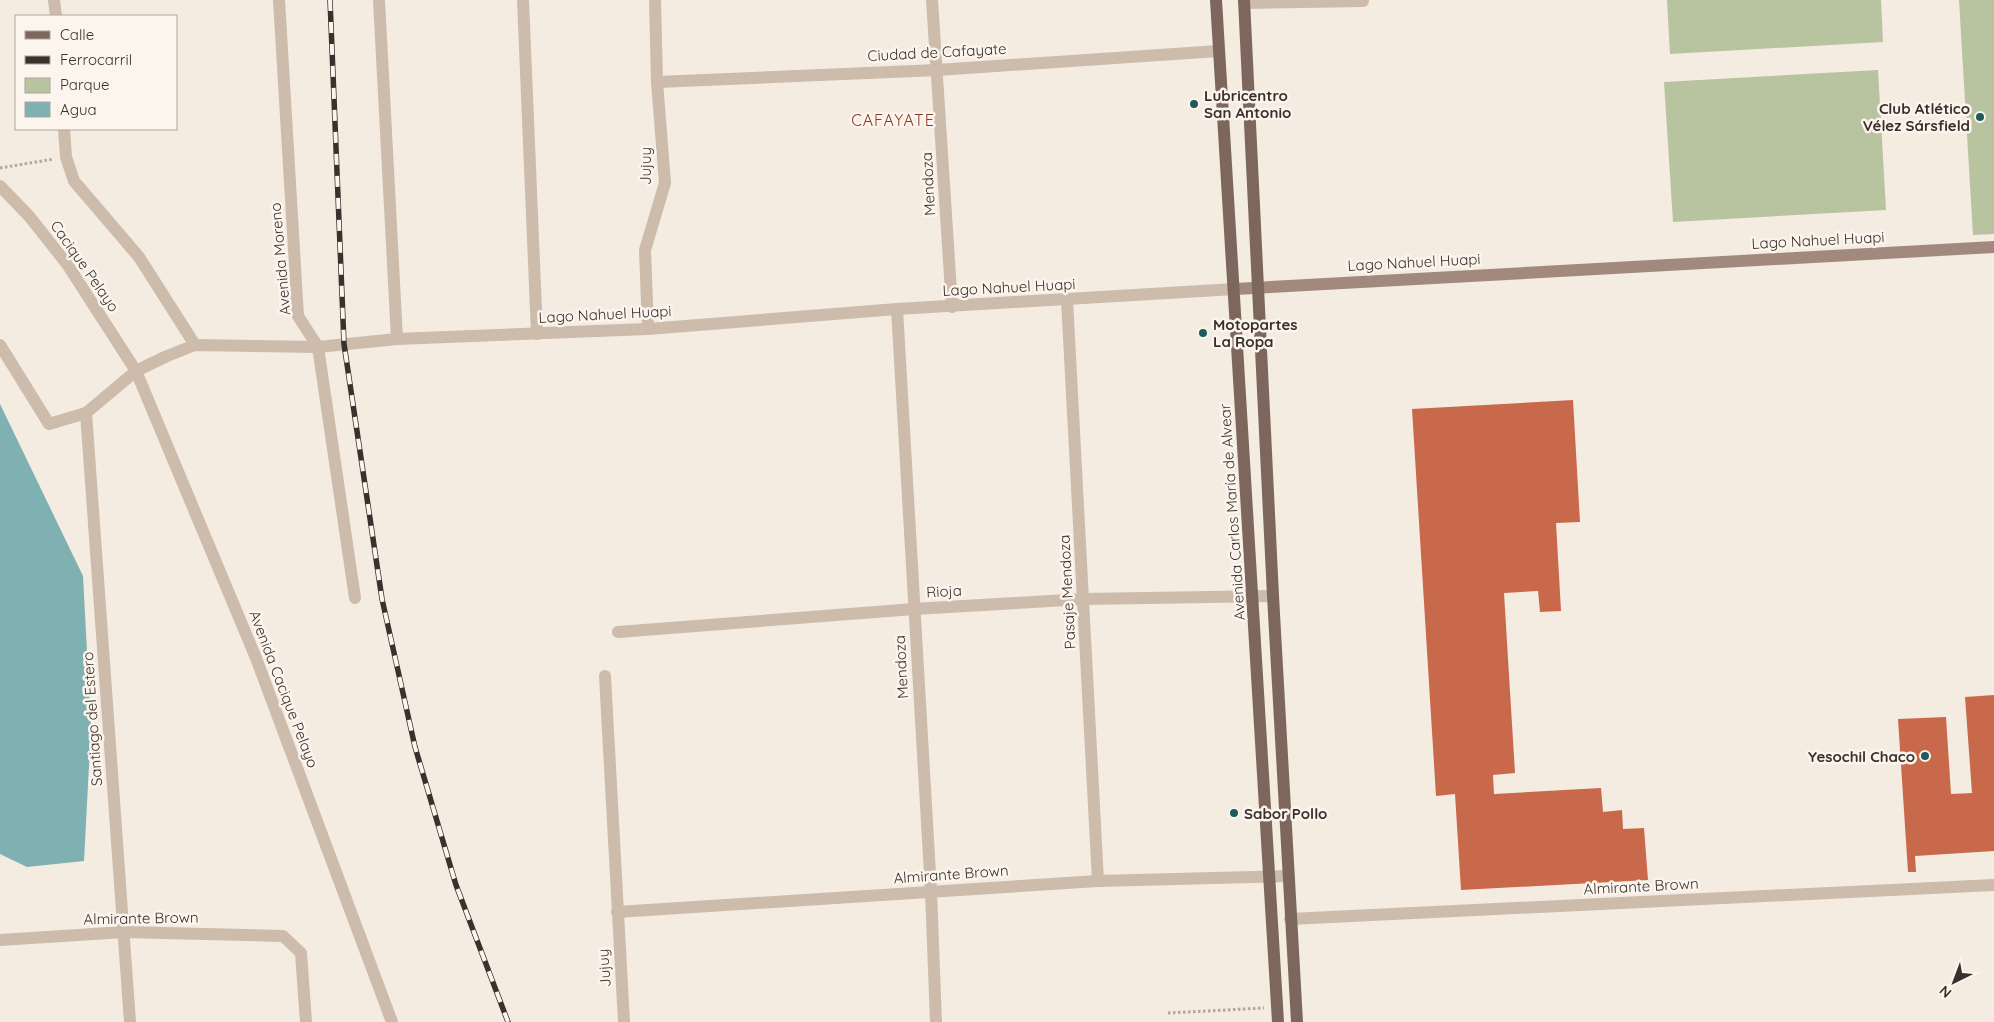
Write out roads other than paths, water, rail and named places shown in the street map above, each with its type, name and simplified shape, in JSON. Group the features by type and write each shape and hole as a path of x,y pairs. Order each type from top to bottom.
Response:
{"main road":[{"name":"Avenida Carlos María de Alvear","path":"1216,0 1254,597 1278,1022"},
{"path":"1244,2 1273,596 1297,1022"},
{"name":"Lago Nahuel Huapi","path":"1235,289 1994,247"}],"street":[{"path":"54,0 56,15"},
{"name":"Avenida Moreno","path":"280,0 298,316 318,347 355,598"},
{"path":"378,0 397,339"},
{"path":"523,0 537,334"},
{"name":"Jujuy","path":"648,329 645,250 665,183 657,82 655,0"},
{"name":"Mendoza","path":"932,0 952,307"},
{"path":"1244,2 1363,1"},
{"name":"Ciudad de Cafayate","path":"657,82 938,70 1218,51"},
{"path":"64,130 66,157 74,181 139,257 195,345"},
{"name":"Cacique Pelayo","path":"0,186 29,216 67,264 136,371"},
{"name":"Lago Nahuel Huapi","path":"0,345 49,424 86,413 136,371 195,345 318,347 397,339 648,329 897,309 1235,289"},
{"name":"Pasaje Mendoza","path":"1067,300 1098,881"},
{"name":"Mendoza","path":"897,309 936,1022"},
{"name":"Avenida Cacique Pelayo","path":"136,371 256,658 392,1022"},
{"name":"Santiago del Estero","path":"86,413 130,1022"},
{"name":"Rioja","path":"618,632 914,609 1084,599 1273,596"},
{"name":"Jujuy","path":"605,676 624,1022"},
{"name":"Almirante Brown","path":"617,912 1098,881 1288,876"},
{"name":"Almirante Brown","path":"1290,919 1994,885"},
{"name":"Almirante Brown","path":"0,940 124,932 283,936 302,953 306,1022"}],"water":[{"path":"0,404 83,576 91,727 84,861 27,867 0,854"}],"railway":[{"path":"330,0 344,344 382,599 415,747 456,885 508,1022"}],"place":[{"name":"Lubricentro San Antonio","path":"1194,104"},
{"name":"Club Atlético Vélez Sársfield","path":"1980,117"},
{"name":"Motopartes La Ropa","path":"1203,333"},
{"name":"Yesochil Chaco","path":"1925,756"},
{"name":"Sabor Pollo","path":"1234,813"}],"district":[{"name":"CAFAYATE","path":"893,120"}]}
